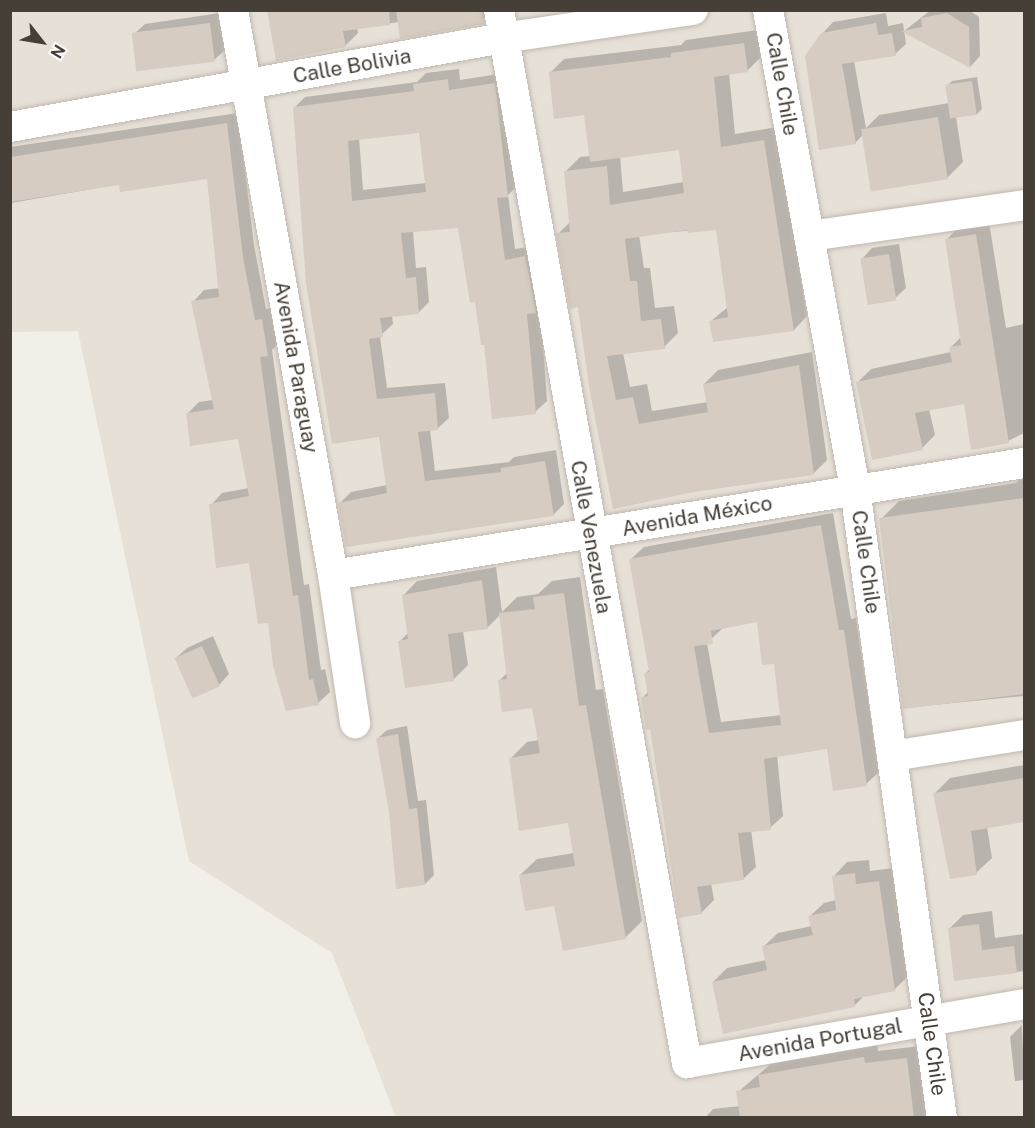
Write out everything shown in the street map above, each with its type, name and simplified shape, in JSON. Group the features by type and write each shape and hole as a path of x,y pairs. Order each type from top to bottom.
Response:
{"street":[{"name":"Avenida Paraguay","path":"233,10 333,575 355,723"},
{"name":"Calle Bolivia","path":"10,128 245,86 501,24 693,10"},
{"name":"Calle Chile","path":"768,10 855,489 942,1118"},
{"name":"Calle Venezuela","path":"501,24 590,534 687,1062"},
{"path":"810,236 1024,205"},
{"name":"Avenida México","path":"333,575 1024,463"},
{"path":"892,756 1024,735"},
{"name":"Avenida Portugal","path":"687,1062 1024,1004"}],"shaded area":[{"path":"10,11 1024,11 1024,1117 396,1117 332,953 189,861 78,331 11,332"}],"building":[{"path":"267,10 389,10 390,25 343,31 346,47 276,61"},
{"path":"396,10 482,10 484,24 400,39"},
{"path":"947,13 969,27 970,68 901,31 922,27 921,18"},
{"path":"210,23 215,62 136,71 132,33"},
{"path":"876,23 878,35 892,33 896,56 842,64 856,144 819,150 805,56 821,33"},
{"path":"744,43 748,72 714,77 721,147 764,140 794,331 713,342 709,321 728,317 716,230 688,233 687,230 625,239 630,281 637,281 641,321 661,319 665,349 607,356 616,400 633,397 639,424 708,412 703,384 799,365 814,475 694,492 613,509 590,393 578,307 570,309 556,233 570,232 564,171 607,166 610,205 684,193 679,150 590,162 584,115 554,119 549,72 671,57 671,53"},
{"path":"448,79 449,90 495,83 508,197 497,198 505,260 525,256 536,313 527,314 536,414 492,419 484,345 481,345 475,302 470,303 458,228 401,233 406,278 416,277 419,314 380,318 383,337 369,339 377,399 435,393 438,430 418,432 425,481 501,472 501,468 545,461 554,516 346,547 338,503 387,493 379,437 332,444 306,283 293,107 414,91 413,84","holes":["419,133 426,192 352,201 348,141"]},
{"path":"972,81 977,115 950,118 945,85"},
{"path":"938,117 948,179 871,191 861,129"},
{"path":"227,123 243,257 255,320 262,319 268,356 260,357 293,596 298,595 309,680 313,679 319,705 286,711 273,666 268,623 258,624 249,563 216,568 209,504 249,496 238,439 190,446 186,413 214,409 191,301 219,297 207,179 120,192 119,185 10,202 10,157"},
{"path":"976,234 1009,443 971,450 964,404 915,413 923,450 872,460 856,382 952,362 949,347 961,345 945,239"},
{"path":"889,254 896,300 868,305 860,259"},
{"path":"1024,498 1024,694 903,709 879,518"},
{"path":"821,525 839,630 844,630 867,786 833,791 827,749 764,759 771,830 738,833 744,880 697,887 702,914 679,918 650,729 646,730 641,697 648,696 644,673 649,672 629,559","holes":["757,622 762,665 774,664 781,725 709,733 694,646 713,644 711,631"]},
{"path":"482,580 488,629 448,634 454,681 405,688 398,641 408,639 402,595"},
{"path":"564,593 579,706 586,705 626,939 563,951 554,906 525,911 519,875 575,866 568,823 519,831 509,758 540,753 532,708 502,712 498,680 507,679 499,613 535,609 533,597"},
{"path":"202,646 220,686 192,698 175,658"},
{"path":"398,734 409,809 417,808 425,885 396,889 389,812 376,738"},
{"path":"1024,778 1024,822 971,831 977,875 950,879 933,793"},
{"path":"855,873 856,884 879,881 895,991 854,999 855,1007 723,1034 712,982 767,970 762,946 813,935 808,916 836,910 832,876"},
{"path":"979,924 982,950 1014,946 1017,973 954,981 948,928"},
{"path":"864,1057 865,1063 907,1058 914,1118 740,1118 736,1091 760,1087 758,1075"}]}
